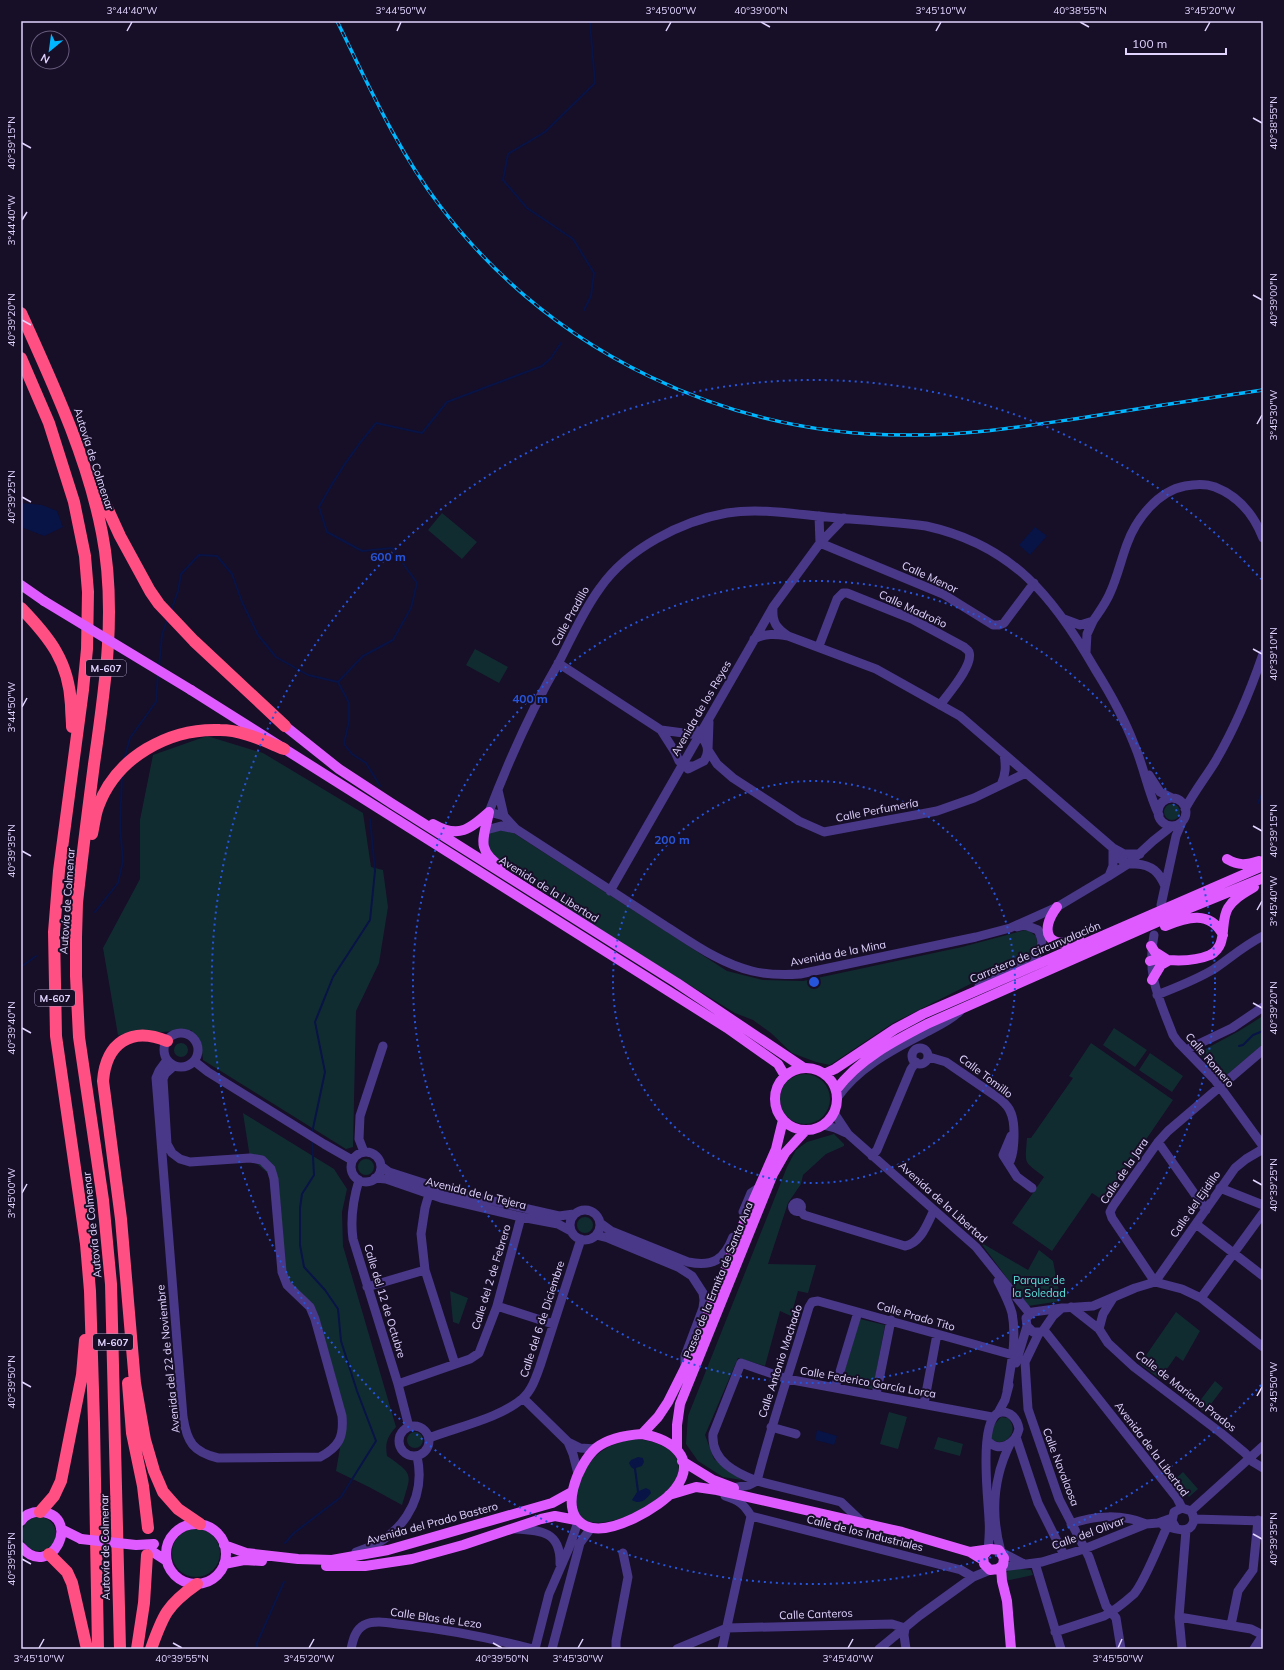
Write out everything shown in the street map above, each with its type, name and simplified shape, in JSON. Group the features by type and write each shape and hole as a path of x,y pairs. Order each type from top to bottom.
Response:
{"highway":[{"path":"21,303 63,393 108,512 150,591 159,604 188,635 285,726"},
{"name":"Autovía de Colmenar","path":"21,313 64,409 93,494 102,534 110,607 107,661 87,818 77,917 76,976 79,1037 103,1200 111,1284 120,1649"},
{"name":"Autovía de Colmenar","path":"21,358 49,423 65,472 78,521 86,574 88,610 83,690 66,811 54,932 56,1036 86,1244 90,1291 98,1649"},
{"path":"21,608 51,642 63,663 70,688 72,723 67,770 66,811"},
{"path":"89,1066 83,1009 81,944 90,842 98,806 110,783 139,753 156,743 190,732 220,730 252,736 284,749"},
{"path":"167,1041 154,1036 139,1035 123,1041 110,1052 104,1066 103,1081 121,1220 135,1383 145,1440 154,1471 163,1492 178,1510 200,1524"},
{"path":"79,1037 89,1066 110,1143"},
{"path":"40,1512 54,1496 61,1481 82,1375 90,1291"},
{"path":"127,1292 126,1331 132,1433 148,1528"},
{"path":"137,1649 151,1550"},
{"path":"49,1554 67,1572 72,1583 87,1649"},
{"path":"151,1649 159,1627 168,1609 179,1596 197,1584"}],"main road":[{"name":"Avenida de la Libertad","path":"21,585 44,601 191,690 727,1028 778,1064 784,1076"},
{"name":"Avenida de la Libertad","path":"285,726 339,769 391,804 677,983 804,1068"},
{"path":"391,804 413,811 442,829 449,831 458,831 472,827 489,812"},
{"path":"489,812 483,846 487,855 494,862 523,881 549,904"},
{"path":"1227,859 1235,864 1242,865 1249,865 1263,860"},
{"name":"Carretera de Circunvalación","path":"824,1074 835,1069 894,1029 923,1014 1263,866"},
{"name":"Carretera de Circunvalación","path":"836,1094 855,1067 900,1038 962,1008 1263,878"},
{"path":"1150,960 1156,958 1168,960 1199,958 1210,955 1218,950 1223,936 1224,918 1233,902 1240,895 1263,883"},
{"path":"1057,907 1042,929 1054,940 1070,943 1105,929 1136,921"},
{"path":"1095,950 1137,938 1177,921 1194,917 1204,918 1212,922 1218,926 1223,936"},
{"path":"1152,946 1155,952 1168,960"},
{"path":"1152,980 1161,965 1168,960"},
{"path":"804,1068 814,1069 829,1078 836,1094 834,1113 823,1125 806,1130 793,1127 783,1120 779,1113 775,1098 779,1083 784,1076 797,1069 804,1068"},
{"name":"Paseo de la Ermita de Santa Ana","path":"642,1434 658,1417 668,1402 685,1369 776,1149 783,1120"},
{"name":"Paseo de la Ermita de Santa Ana","path":"677,1449 677,1424 680,1404 773,1174 786,1153 806,1130"},
{"path":"577,1521 571,1501 572,1492 578,1474 585,1461 596,1449 616,1438 642,1434 661,1439 677,1449 682,1461 683,1470 680,1481 669,1496"},
{"path":"682,1461 713,1480 733,1488 764,1496 789,1505"},
{"path":"224,1564 244,1560 345,1566 392,1563 421,1557 541,1519 555,1516 577,1521 591,1528 610,1527 631,1520 669,1496 696,1487 789,1505 862,1522 970,1552 983,1560 984,1564 994,1569 1002,1581 1007,1601 1011,1649"},
{"name":"Avenida del Prado Bastero","path":"224,1545 246,1553 298,1559 322,1560 348,1558 388,1550 552,1503 572,1492"},
{"path":"21,1521 30,1514 40,1512 46,1513 56,1519 61,1529 60,1544"},
{"path":"151,1550 184,1526 200,1524 206,1525 218,1532 226,1552 224,1564 213,1579 197,1584 182,1580 170,1569 167,1561 167,1548 172,1536"},
{"path":"61,1529 81,1539"},
{"path":"21,1547 30,1554 36,1556 53,1552 60,1544 81,1539 136,1545 151,1550 167,1561"},
{"path":"970,1552 995,1549 1002,1552 1004,1558 994,1569"},
{"path":"983,1560 985,1553 988,1550"},
{"path":"994,1569 1002,1603 1006,1649"}],"street":[{"path":"1086,652 1087,634 1092,621 1110,593 1128,542 1137,524 1150,506 1164,494 1178,487 1197,484 1211,485 1225,490 1239,501 1251,516 1263,538"},
{"name":"Calle Pradillo","path":"489,812 528,718 589,603 600,586 633,555 659,537 698,520 726,514 757,511 844,518"},
{"path":"819,516 820,543"},
{"path":"844,518 926,526 961,536 998,554 1034,583 1048,598 1086,652 1117,707 1143,765 1160,792 1175,799 1185,809"},
{"name":"Avenida de los Reyes","path":"610,891 683,764 695,735 709,718 773,608 820,543 844,518"},
{"name":"Calle Menor","path":"820,543 944,594 993,625 1004,623 1034,583"},
{"name":"Calle Madroño","path":"819,646 837,599 843,593 847,593 912,619 964,647 969,652 969,658 964,672 940,705"},
{"path":"773,608 772,618 777,629 788,636"},
{"path":"1063,618 1080,625 1092,621"},
{"path":"754,639 763,634 788,636 819,646 876,669 960,716 1113,848 1124,854 1140,854"},
{"path":"1143,765 1154,806 1159,817 1165,824 1176,824 1186,814 1185,809 1194,792 1214,764 1236,724 1263,654"},
{"path":"558,663 661,730 679,761 683,764 694,766"},
{"path":"675,777 704,761 708,750 709,718"},
{"path":"661,730 695,735"},
{"name":"Calle Perfumería","path":"695,735 706,743 708,750 717,764 733,778 799,821 824,832 937,811 974,798 1026,773"},
{"path":"1001,785 1005,776 1006,765 1004,754"},
{"path":"489,812 504,816 498,789"},
{"path":"1159,817 1158,811 1161,804 1168,799 1175,799 1194,792"},
{"name":"Avenida de la Mina","path":"489,812 495,819 506,827"},
{"name":"Avenida de la Mina","path":"504,816 516,829 610,891 725,962 752,971 776,975 800,974 976,937 1010,928 1057,907 1110,876 1128,864 1153,841 1176,824"},
{"name":"Avenida de la Mina","path":"1153,841 1159,817"},
{"path":"1161,905 1176,836 1176,824"},
{"name":"Avenida de la Mina","path":"486,830 501,826 516,829"},
{"path":"1113,848 1122,862 1148,866 1154,869 1160,876 1165,886"},
{"path":"1110,876 1113,866 1113,848"},
{"path":"1124,854 1128,864"},
{"path":"969,993 990,979 1037,955 1042,943 1042,929 1041,919 1037,916"},
{"path":"1010,928 1025,926 1042,929"},
{"name":"Calle Romero","path":"1154,935 1150,960 1152,980 1173,1035 1220,1087 1263,1148"},
{"path":"1157,995 1190,983 1214,969 1250,943 1263,936"},
{"path":"1186,1050 1232,1028 1263,1007"},
{"path":"176,1034 187,1034 192,1038 198,1048 198,1053 194,1061 183,1067 170,1063 164,1051 167,1041 176,1034"},
{"path":"364,1152 359,1139 360,1116 383,1046"},
{"path":"919,1047 926,1049 928,1057 927,1060 922,1064 916,1062 913,1060 912,1054 916,1048 919,1047"},
{"name":"Calle de la Jara","path":"1155,1282 1112,1218 1110,1212 1158,1142 1168,1131 1263,1050"},
{"name":"Calle Tomillo","path":"928,1057 946,1062 1000,1099 1010,1111 1013,1119 1013,1129 1003,1155 1017,1177 1032,1188"},
{"path":"194,1061 208,1072 352,1160"},
{"path":"872,1156 877,1150 911,1069 916,1062"},
{"name":"Avenida del 22 de Noviembre","path":"170,1063 162,1079 167,1144 172,1153 180,1159 190,1162 250,1158 262,1160 271,1169 274,1179 282,1272 287,1285 310,1307 315,1319 342,1416 343,1429 339,1442 332,1452 320,1457 218,1458 205,1455 194,1448 188,1438 183,1417 156,1078 170,1063"},
{"name":"Avenida de la Libertad","path":"834,1113 848,1134 976,1247 1033,1312"},
{"name":"Avenida de la Libertad","path":"823,1125 836,1128 848,1134"},
{"path":"1158,1142 1206,1210"},
{"name":"Calle del Ejidillo","path":"1155,1282 1235,1168 1263,1148"},
{"path":"364,1152 373,1154 377,1157 381,1166 376,1178 366,1182 355,1177 351,1170 352,1160 356,1155 364,1152"},
{"name":"Avenida de la Tejera","path":"381,1166 389,1172 445,1190 559,1216 574,1214"},
{"name":"Avenida de la Tejera","path":"376,1178 386,1179 429,1194 521,1217 558,1224 571,1231"},
{"name":"Calle del 12 de Octubre","path":"359,1180 352,1206 351,1222 353,1239 398,1384 409,1427"},
{"path":"600,1223 600,1227 596,1235 589,1240 580,1239 573,1235 571,1231 570,1222 574,1214 581,1210 589,1210 596,1214 600,1223 611,1231 688,1262 707,1264 720,1258 726,1252 751,1193 760,1188"},
{"path":"1220,1188 1263,1205"},
{"path":"429,1194 424,1208 421,1234 425,1270 455,1364"},
{"path":"800,1210 804,1215 905,1246 912,1245 918,1240 934,1210"},
{"path":"1201,1298 1263,1213"},
{"name":"Calle del 2 de Febrero","path":"398,1384 470,1359 479,1353 497,1306 521,1217"},
{"path":"1196,1224 1263,1276"},
{"path":"596,1235 608,1238 678,1267 692,1276 698,1284 704,1300 703,1308 685,1356 685,1369"},
{"name":"Calle del 6 de Diciembre","path":"429,1438 496,1415 523,1398 532,1385 580,1239"},
{"path":"992,1267 1012,1312 1014,1330 1007,1391"},
{"path":"367,1287 425,1270"},
{"path":"988,1550 990,1519 986,1474 988,1430 1007,1391 1027,1326 1026,1318 1033,1312 1066,1307 1093,1306 1114,1296 1155,1282 1182,1289 1201,1298 1263,1346"},
{"path":"1100,1329 1103,1314 1114,1296"},
{"name":"Calle Prado Tito","path":"812,1302 818,1301 891,1320 1012,1355"},
{"name":"Calle Antonio Machado","path":"757,1481 771,1427 809,1307 812,1302"},
{"path":"497,1306 553,1324"},
{"name":"Calle Navalaosa","path":"1066,1307 1053,1316 1025,1362 1028,1409 1034,1432 1059,1499 1089,1557 1106,1606 1116,1618 1121,1649"},
{"name":"Calle de Mariano Prados","path":"1066,1307 1100,1329 1108,1343 1134,1366 1221,1433 1253,1462 1263,1468"},
{"path":"835,1388 858,1312"},
{"path":"1027,1326 1030,1331 1044,1329 1046,1315 1033,1312"},
{"path":"876,1395 891,1320"},
{"name":"Avenida de la Libertad","path":"1044,1329 1189,1512"},
{"path":"924,1404 937,1334"},
{"name":"Calle Federico García Lorca","path":"757,1481 747,1477 726,1464 719,1458 712,1443 713,1434 741,1363 787,1379 924,1404 995,1415"},
{"path":"523,1398 568,1442 580,1448 596,1449"},
{"path":"1025,1564 1002,1552 997,1536 994,1502 997,1478 1005,1454 1016,1436 1028,1409"},
{"path":"995,1415 1002,1413 1011,1415 1015,1419 1016,1436 1038,1503 1064,1555"},
{"path":"417,1426 421,1428 429,1438 428,1447 422,1454 417,1456 412,1456 403,1452 399,1443 401,1433 409,1427 417,1426"},
{"name":"Calle Antonio Machado","path":"771,1427 796,1434"},
{"path":"987,1440 990,1444 998,1447 1027,1429 1034,1432"},
{"path":"568,1442 578,1474"},
{"path":"1189,1512 1263,1446"},
{"path":"322,1560 370,1548 391,1535 409,1513 418,1490 420,1470 417,1456"},
{"path":"733,1488 749,1485 757,1481 841,1502 862,1522"},
{"path":"696,1487 736,1500 745,1506 751,1516 722,1649"},
{"path":"1182,1649 1179,1617 1176,1528 1173,1524 1172,1518 1176,1510 1260,1520 1253,1570 1238,1591 1231,1625"},
{"path":"1055,1632 1104,1616 1134,1593 1176,1528 1192,1526 1189,1512"},
{"name":"Calle de los Industriales","path":"751,1516 961,1570 973,1577"},
{"path":"1071,1524 1086,1518 1101,1517 1137,1520 1146,1524"},
{"name":"Calle del Olivar","path":"973,1577 994,1569 1035,1563 1064,1555 1084,1549 1146,1524 1158,1523 1172,1518"},
{"path":"534,1649 548,1598 569,1548 577,1521"},
{"name":"Calle del Olivar","path":"1158,1523 1176,1528"},
{"path":"514,1528 535,1530 548,1534 557,1543 560,1552 560,1568"},
{"path":"552,1649 580,1543 591,1528"},
{"path":"616,1649 616,1641 628,1577 623,1554"},
{"path":"879,1649 973,1577 983,1560"},
{"path":"1035,1563 1061,1649"},
{"path":"1179,1617 1251,1629 1263,1635 1254,1649"},
{"name":"Calle Blas de Lezo","path":"351,1649 355,1634 361,1627 373,1622 380,1622 470,1634 534,1649"},
{"name":"Calle Canteros","path":"727,1628 892,1624 905,1628"},
{"path":"677,1649 727,1628"},
{"path":"905,1628 904,1635 906,1649"}],"green space":[{"path":"442,513 477,542 462,559 428,530"},
{"path":"475,649 508,667 499,683 466,665"},
{"path":"207,736 263,753 363,813 371,867 383,870 388,907 379,963 356,1011 353,1147 346,1149 203,1060 201,1043 191,1030 118,1035 103,948 140,879 140,820 153,755"},
{"path":"1172,804 1179,809 1180,812 1175,819 1172,820 1165,815 1164,812 1169,805"},
{"path":"497,829 512,832 727,971 763,980 803,981 962,947 1025,930 1036,936 1036,946 1030,954 893,1023 830,1065 816,1062 792,1053 771,1033 753,1020 735,1013 557,903 543,890 505,866 487,847 489,833"},
{"path":"1263,1016 1263,1044 1222,1079 1198,1053"},
{"path":"1114,1028 1147,1050 1135,1067 1103,1045"},
{"path":"178,1043 184,1043 188,1047 188,1053 184,1057 178,1057 174,1053 174,1047"},
{"path":"1091,1043 1173,1100 1104,1201 1092,1193 1052,1251 1012,1223 1044,1177 1027,1162 1027,1138 1031,1138 1073,1078 1069,1076"},
{"path":"1150,1053 1183,1076 1172,1092 1139,1070"},
{"path":"805,1074 814,1076 825,1085 830,1099 828,1108 819,1119 805,1124 796,1122 785,1113 780,1099 782,1090 791,1079"},
{"path":"243,1113 334,1169 347,1189 342,1212 343,1246 396,1427 387,1440 387,1456 402,1467 408,1476 409,1481 402,1505 336,1471 344,1425 312,1312 280,1278 269,1174 250,1158"},
{"path":"834,1134 844,1144 844,1146 826,1154 803,1175 801,1184 788,1203 768,1264 816,1265 808,1293 798,1291 791,1316 780,1311 765,1366 738,1358 705,1435 714,1459 742,1480 723,1477 698,1461 686,1444 688,1416 787,1167 796,1150 807,1142"},
{"path":"363,1159 369,1159 374,1164 372,1173 369,1175 363,1175 358,1170 358,1164"},
{"path":"585,1217 591,1219 593,1225 591,1231 585,1233 579,1231 577,1225 579,1219"},
{"name":"Parque de la Soledad","path":"980,1242 1028,1270 1039,1250 1053,1261 1061,1301 1028,1306"},
{"path":"450,1291 468,1298 459,1324 453,1322"},
{"path":"1176,1312 1200,1331 1183,1361 1176,1356 1160,1379 1140,1364"},
{"path":"860,1319 885,1325 873,1389 841,1383"},
{"path":"1215,1381 1223,1388 1205,1412 1196,1406"},
{"path":"889,1412 907,1417 898,1449 880,1444"},
{"path":"1001,1417 1008,1418 1013,1429 1008,1438 1000,1442 991,1438 994,1425"},
{"path":"415,1432 421,1434 423,1440 421,1446 415,1448 409,1446 407,1440 409,1434"},
{"path":"938,1437 963,1444 960,1456 934,1449"},
{"path":"633,1439 655,1443 672,1452 677,1459 679,1468 676,1478 669,1489 656,1501 640,1511 622,1518 605,1522 591,1522 582,1517 577,1509 576,1498 583,1474 590,1463 597,1455 610,1446"},
{"path":"1183,1472 1198,1489 1189,1497 1174,1480"},
{"path":"39,1517 51,1522 56,1534 51,1546 39,1551 27,1546 22,1534 27,1522"},
{"path":"196,1529 205,1531 213,1536 218,1544 220,1553 218,1562 213,1570 205,1575 196,1577 187,1575 179,1570 174,1562 172,1553 174,1544 179,1536 187,1531"},
{"path":"1012,1568 1031,1570 1033,1575 1005,1581 1003,1575"}],"shaded area":[{"path":"21,503 42,505 57,511 63,527 44,536 21,527"},
{"path":"1035,527 1047,536 1030,555 1019,545"},
{"path":"817,1430 837,1436 834,1445 815,1440"},
{"path":"638,1457 643,1458 644,1462 642,1466 636,1468 639,1491 646,1488 650,1490 651,1493 645,1500 640,1502 632,1500 637,1492 634,1469 629,1463 631,1460"}],"waterway":[{"path":"584,310 591,296 594,273 573,239 527,208 503,180 508,154 545,132 595,83 590,23 588,21"},
{"path":"338,682 363,656 393,640 411,608 417,583 392,548 362,551 327,532 319,507 338,474 376,423 422,433 447,402 542,366 551,358 561,343"},
{"path":"171,611 178,591 181,574 199,555 217,556 232,574 242,602 258,635 276,657 308,675 338,682"},
{"path":"159,667 162,635 167,620"},
{"path":"124,760 130,738 156,702 158,673"},
{"path":"338,682 349,703 349,721 344,744 352,754 366,763 380,786"},
{"path":"95,912 118,883 123,861 120,827 122,776"},
{"path":"1258,803 1263,792"},
{"path":"312,1133 325,1072 315,1022 333,977 370,920 375,871 370,819"},
{"path":"21,967 36,956"},
{"path":"1239,1046 1243,1045 1253,1035 1263,1031"},
{"path":"285,1543 294,1533 341,1497 376,1441 357,1391 341,1341 338,1309 325,1290 304,1267 300,1245 300,1208 302,1194 314,1175 312,1139"},
{"path":"257,1649 257,1643 284,1582"}],"railway":[{"path":"337,21 384,116 424,185 485,258 535,304 591,344 650,377 713,403 778,421 846,432 936,435 1019,427 1263,390"}]}
